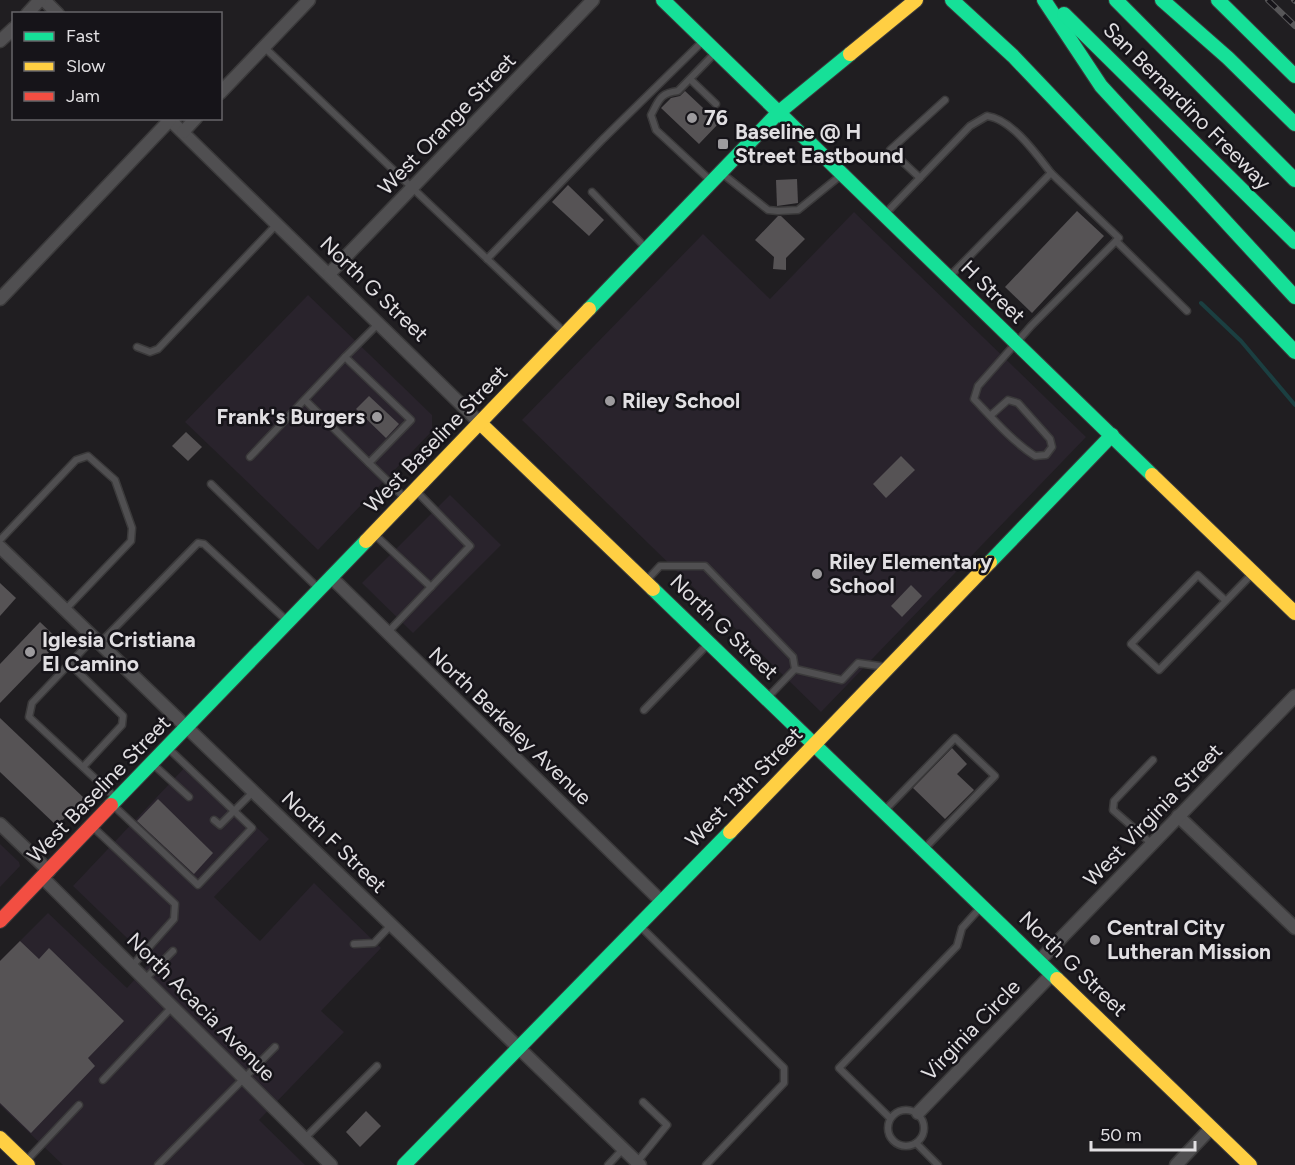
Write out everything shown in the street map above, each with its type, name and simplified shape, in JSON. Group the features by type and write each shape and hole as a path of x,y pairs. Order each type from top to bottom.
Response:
{"main road":[{"name":"H Street","path":"663,0 1295,613"},
{"name":"West Baseline Street","path":"0,921 778,113 916,0"},
{"path":"952,0 1021,64 1295,352"},
{"path":"1044,0 1101,86 1295,297"},
{"name":"San Bernardino Freeway","path":"1050,0 1295,242"},
{"name":"San Bernardino Freeway","path":"1116,0 1295,180"},
{"path":"1162,0 1228,58 1295,124"},
{"path":"1218,0 1295,76"},
{"name":"North G Street","path":"480,423 710,642 1250,1165"},
{"name":"West 13th Street","path":"404,1165 890,667 1112,435"},
{"path":"0,1138 26,1164"}],"street":[{"path":"29,12 42,0 56,12"},
{"path":"222,91 309,0"},
{"name":"West Orange Street","path":"329,274 593,0"},
{"path":"0,42 12,30"},
{"path":"0,299 168,120"},
{"name":"North G Street","path":"170,120 480,423"},
{"path":"183,132 194,120"},
{"name":"North F Street","path":"0,547 638,1163"},
{"name":"North Berkeley Avenue","path":"331,578 662,902"},
{"name":"West Virginia Street","path":"1039,961 1295,696"},
{"path":"1178,816 1295,928"},
{"name":"North Acacia Avenue","path":"0,824 132,966 331,1165"},
{"name":"Virginia Circle","path":"918,1113 1052,974"},
{"path":"1176,1165 1211,1128"}],"lane":[{"path":"488,259 704,40"},
{"path":"264,47 566,334"},
{"path":"716,52 678,91 668,92 660,98 651,115 656,130 717,177 768,210 778,212 798,210 841,174"},
{"path":"691,80 716,104"},
{"path":"920,178 890,150 945,100"},
{"path":"884,215 970,126 987,116 1002,120 1034,151 1051,173 1119,238 1031,326 978,386 974,399 990,416 1026,450 1035,456 1046,455 1052,447 1050,439 1018,403 1008,400 990,416"},
{"path":"948,278 1051,173"},
{"path":"592,192 647,249"},
{"path":"137,347 150,352 158,349 278,224"},
{"path":"1116,241 1187,311"},
{"path":"250,457 378,324"},
{"path":"345,357 411,420 369,463"},
{"path":"305,400 369,463 469,544 469,549 387,633"},
{"path":"0,540 76,460 88,456 115,480 132,528 131,541 65,610"},
{"path":"211,484 320,589"},
{"path":"374,534 431,586"},
{"path":"167,747 252,828 198,885 83,767 29,717 32,703 69,663 97,641 198,543 204,544 288,622"},
{"path":"646,581 660,566 705,566 793,657 795,669"},
{"path":"1226,601 1198,575 1131,644 1159,670 1226,601 1253,572"},
{"path":"644,710 710,642"},
{"path":"69,663 123,716 122,725 83,767"},
{"path":"795,669 842,680 858,663 890,667"},
{"path":"767,698 795,669"},
{"path":"884,811 955,738 995,776 924,849"},
{"path":"1152,844 1113,810 1114,801 1153,760"},
{"path":"152,763 189,797"},
{"path":"214,820 220,825 253,791"},
{"path":"92,826 175,903 174,919 132,966"},
{"path":"890,1118 839,1068 957,946 963,928 982,905"},
{"path":"354,944 374,943 391,925"},
{"path":"639,925 784,1068 784,1083 706,1165"},
{"path":"146,979 173,951"},
{"path":"103,1080 173,1006"},
{"path":"158,1165 246,1079 275,1047"},
{"path":"304,1138 377,1066"},
{"path":"638,1163 667,1125 643,1102"},
{"path":"26,1164 79,1105"},
{"path":"903,1110 918,1113 923,1120 922,1137 916,1143 900,1146 888,1134 887,1126 890,1118 903,1110"},
{"path":"916,1143 938,1165"},
{"path":"608,1165 624,1149"}],"shaded area":[{"name":"Riley Elementary School","path":"854,212 1086,437 821,712 522,420 703,234 770,299"},
{"path":"308,295 432,415 432,431 318,550 185,422"},
{"path":"450,495 501,545 413,633 362,583"},
{"path":"189,763 269,839 214,897 260,941 314,883 381,948 321,1011 344,1032 259,1120 305,1165 63,1165 0,1105 0,961 48,913 127,988 151,961 73,886"},
{"path":"0,844 19,862 20,866 0,887"}],"building":[{"path":"685,91 719,123 699,144 661,108 671,98 680,96"},
{"path":"797,179 798,203 777,206 776,180"},
{"path":"568,185 604,220 589,236 552,202"},
{"path":"1077,211 1104,236 1032,313 1005,287"},
{"path":"778,216 781,216 805,239 786,258 786,270 773,269 774,257 755,240"},
{"name":"Frank's Burgers","path":"369,396 399,424 386,438 356,409"},
{"path":"186,432 202,447 188,461 172,446"},
{"path":"901,456 915,470 886,498 873,484"},
{"path":"0,583 16,598 0,616"},
{"path":"911,585 922,596 902,617 891,606"},
{"name":"Iglesia Cristiana El Camino","path":"40,622 60,641 0,703 0,664"},
{"path":"0,718 84,798 57,826 0,772"},
{"path":"952,748 967,764 957,774 974,790 945,819 913,788"},
{"path":"158,799 213,853 194,874 137,821"},
{"path":"20,941 39,959 49,948 124,1021 88,1058 95,1066 31,1133 0,1103 0,961"},
{"path":"366,1111 381,1126 360,1147 346,1132"}],"waterway":[{"path":"1201,303 1241,341 1295,405"}],"railway":[{"path":"1268,0 1295,26"}],"traffic: fast":[{"path":"663,0 1152,475"},
{"path":"952,0 1013,56 1295,352"},
{"path":"1044,0 1101,86 1295,297"},
{"path":"1116,0 1295,180"},
{"path":"1162,0 1228,58 1295,124"},
{"path":"1218,0 1295,76"},
{"path":"1064,14 1295,242"},
{"path":"589,309 778,113 850,54"},
{"path":"990,562 1112,435"},
{"path":"111,805 366,541"},
{"path":"653,589 1057,979"},
{"path":"404,1165 730,832"}],"traffic: slow":[{"path":"850,54 916,0"},
{"path":"366,541 589,309"},
{"path":"480,423 653,589"},
{"path":"1152,475 1295,613"},
{"path":"730,832 990,562"},
{"path":"1057,979 1250,1165"},
{"path":"0,1138 28,1165"}],"traffic: jam":[{"path":"0,921 111,805"}],"place":[{"name":"76","path":"692,118"},
{"name":"Baseline @ H Street Eastbound","path":"723,144"},
{"name":"Riley School","path":"610,401"},
{"name":"Frank's Burgers","path":"377,417"},
{"name":"Riley Elementary School","path":"817,574"},
{"name":"Iglesia Cristiana El Camino","path":"30,652"},
{"name":"Central City Lutheran Mission","path":"1095,940"}]}
